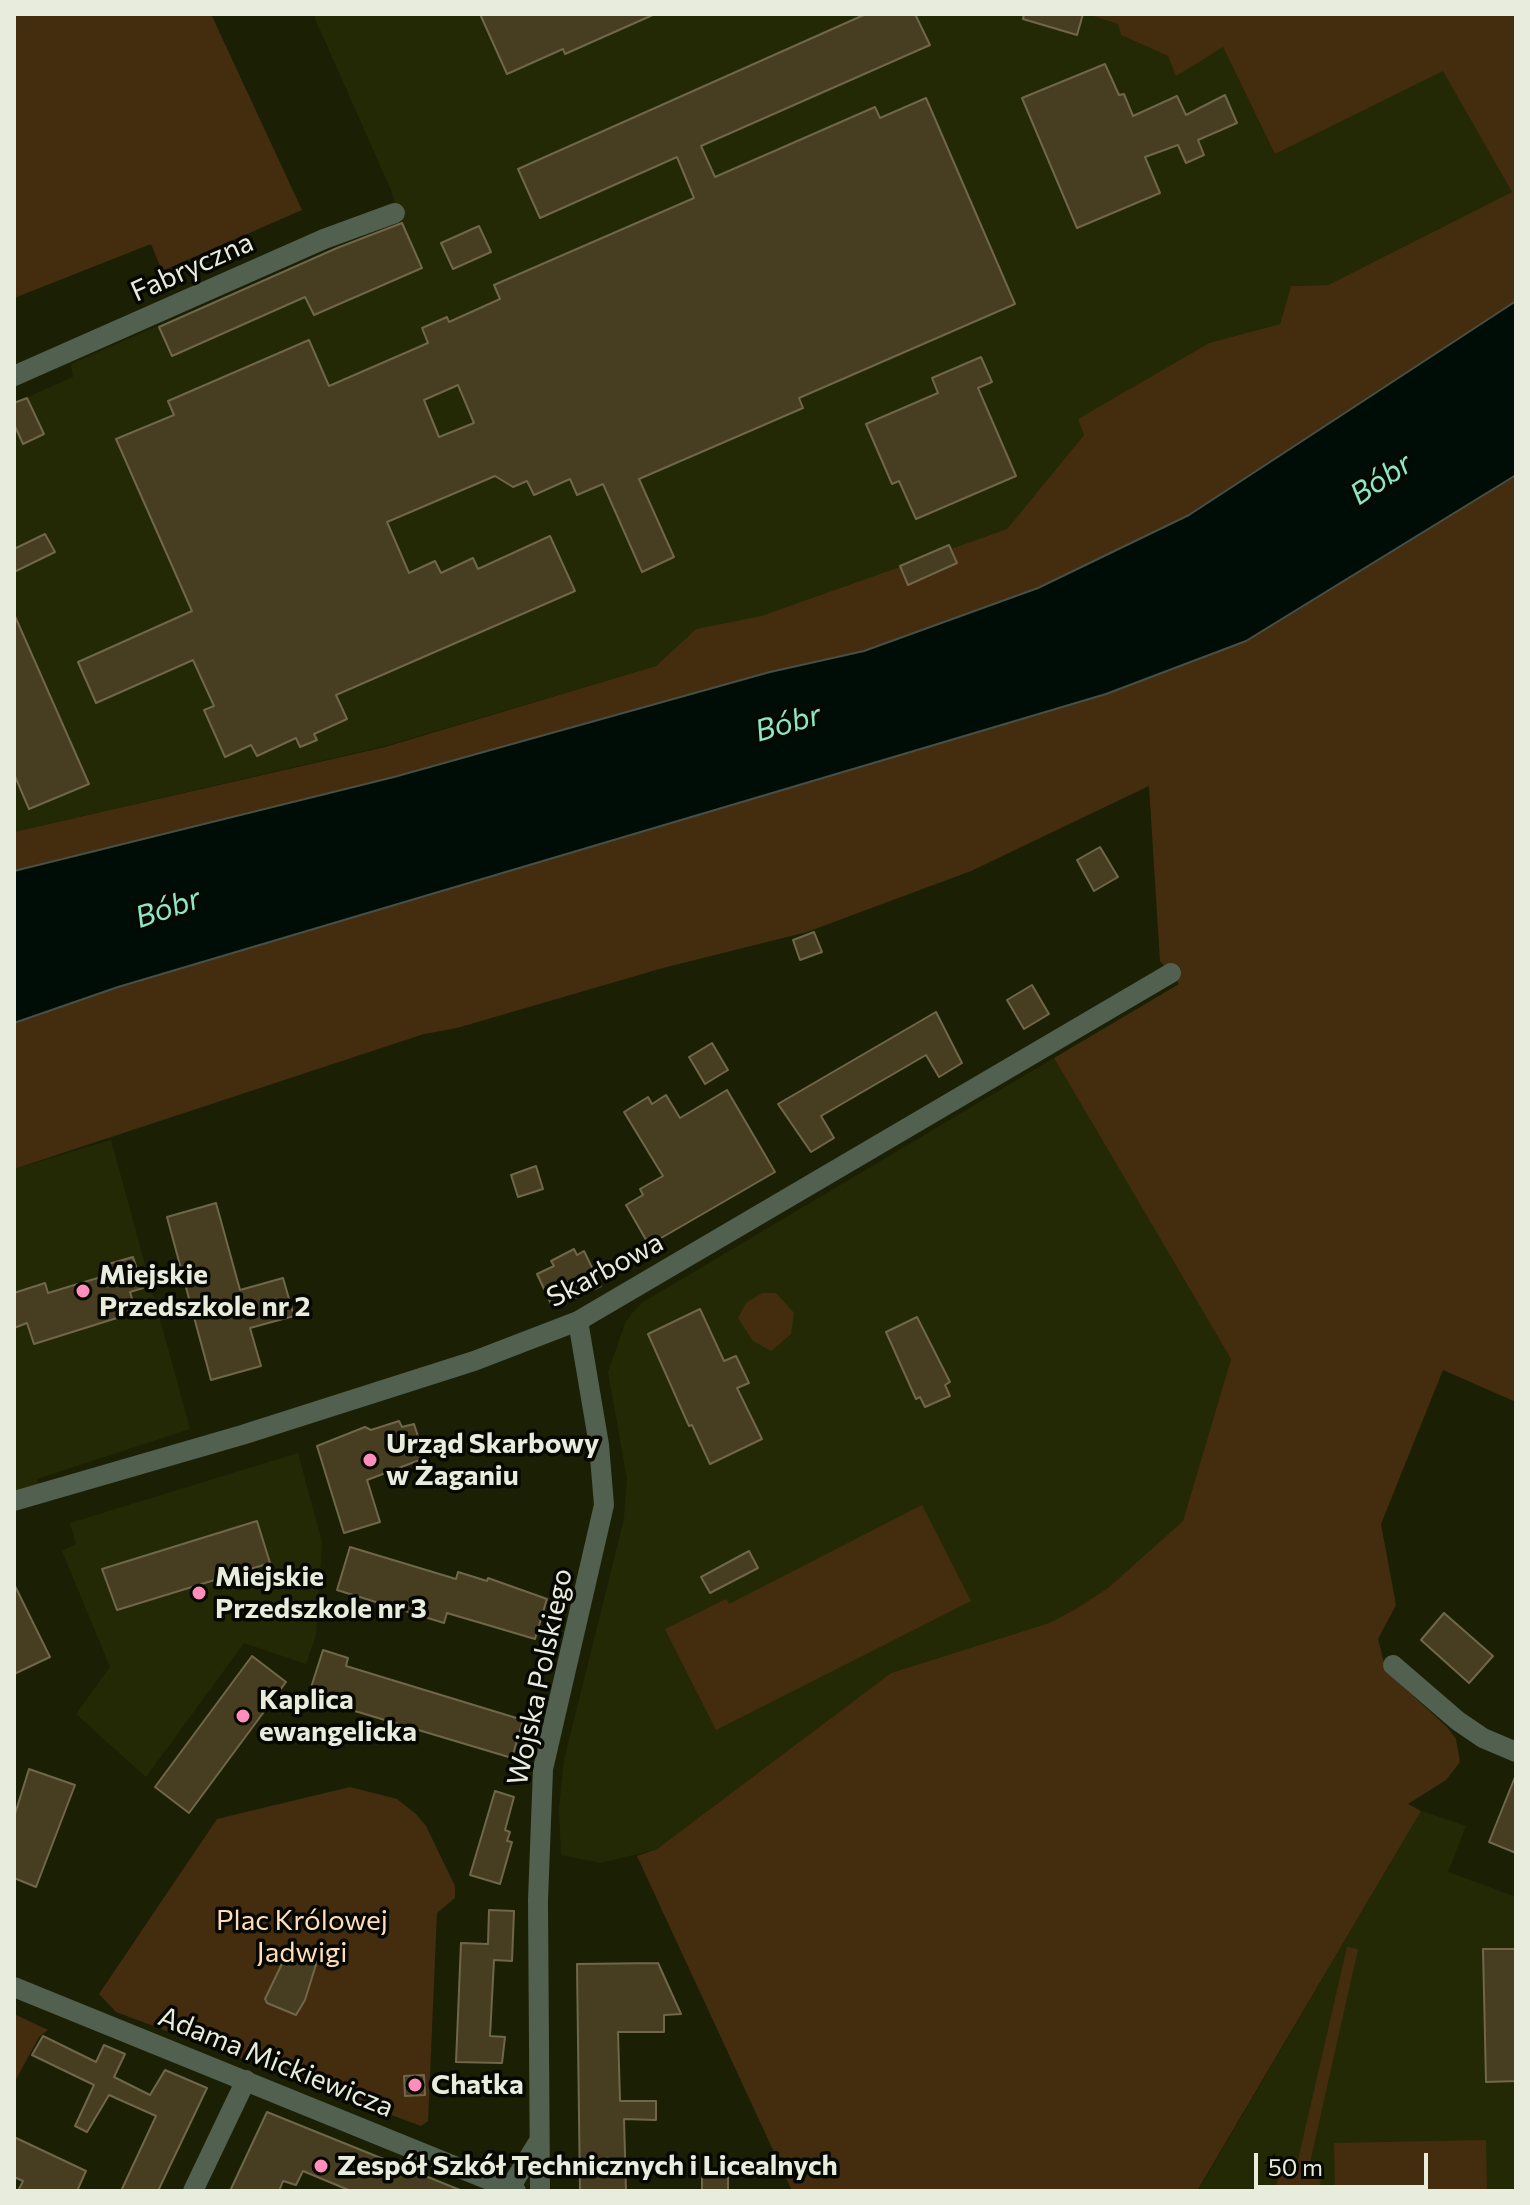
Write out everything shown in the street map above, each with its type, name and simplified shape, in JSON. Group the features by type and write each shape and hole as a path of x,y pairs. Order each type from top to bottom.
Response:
{"street":[{"name":"Fabryczna","path":"14,376 324,239 395,213"},
{"name":"Skarbowa","path":"14,1501 242,1435 459,1366 578,1321 1171,973"},
{"name":"Wojska Polskiego","path":"540,2191 538,1900 543,1769 604,1505 599,1445 578,1321"},
{"path":"1393,1665 1458,1721 1483,1738 1516,1752"},
{"name":"Adama Mickiewicza","path":"14,1987 511,2190"},
{"path":"193,2191 246,2080"},
{"path":"511,2190 539,2141"}],"shaded area":[{"path":"313,14 1087,14 1119,24 1121,35 1168,56 1223,47 1275,154 1443,70 1512,192 1328,285 1291,286 1280,324 1209,343 1079,419 1084,435 1007,529 761,616 696,629 656,666 385,746 14,832 14,403 73,377 71,364 400,220 391,190"},
{"path":"1054,1058 1231,1359 1183,1521 1108,1588 1074,1610 1049,1623 891,1673 657,1849 601,1863 561,1855 559,1808 564,1760 624,1519 627,1479 608,1372 626,1321 640,1304"},
{"name":"Miejskie Przedszkole nr 2","path":"111,1140 190,1429 37,1479 41,1494 14,1502 14,1169"},
{"name":"Miejskie Przedszkole nr 3","path":"298,1453 322,1542 316,1635 306,1664 244,1643 146,1777 76,1714 110,1667 62,1551 76,1544 70,1523"},
{"path":"1421,1811 1466,1826 1448,1872 1516,1897 1516,2191 1198,2191"}],"green space":[{"path":"14,14 211,14 302,210 162,271 151,244 14,298"},
{"path":"1087,14 1516,14 1516,301 1189,515 1038,588 864,651 770,672 394,777 14,871 14,832 385,747 656,666 696,629 761,616 1007,529 1084,435 1078,419 1209,343 1280,324 1291,286 1328,285 1512,192 1443,71 1275,154 1223,47 1176,76 1168,56 1121,35 1118,24"},
{"path":"1516,475 1516,1402 1443,1370 1381,1524 1396,1605 1378,1639 1386,1671 1447,1727 1456,1739 1460,1762 1446,1780 1408,1804 1421,1811 1197,2191 792,2191 637,1856 657,1849 891,1673 1049,1623 1074,1610 1108,1588 1183,1521 1231,1359 1054,1058 1179,984 1160,961 1149,786 971,871 807,932 663,968 457,1028 424,1034 14,1169 14,1023 118,987 1106,694 1246,641"},
{"path":"762,1293 776,1293 794,1313 791,1334 771,1351 753,1341 738,1318 746,1303"},
{"path":"922,1505 971,1601 716,1730 665,1629 726,1599 729,1604"},
{"name":"Plac Królowej Jadwigi","path":"350,1787 397,1799 416,1814 426,1826 455,1886 455,1898 437,1913 428,2121 421,2126 116,2012 99,1994 217,1819"},
{"path":"1347,1947 1358,1949 1307,2176 1321,2180 1319,2191 1275,2191 1280,2170 1295,2173"},
{"path":"14,2014 48,2030 39,2037 14,2083"},
{"path":"1486,2140 1487,2191 1335,2191 1334,2143"}],"water":[{"name":"Bóbr","path":"1516,301 1516,475 1246,641 1106,694 118,987 14,1023 14,871 394,777 770,672 864,651 1038,588 1189,515"}],"building":[{"path":"480,14 655,14 565,54 563,49 507,74"},
{"path":"866,14 915,14 930,45 701,146 715,177 875,107 880,118 926,98 1015,304 799,398 803,408 639,479 674,557 642,572 603,484 577,495 570,479 534,495 527,481 513,487 495,476 387,522 409,573 435,561 441,573 473,558 478,569 550,536 575,591 336,695 347,719 314,734 317,740 300,747 296,738 257,756 251,745 225,757 204,710 214,706 193,660 96,703 78,662 192,611 116,439 174,415 168,401 309,340 329,386 428,343 422,328 447,317 449,322 500,299 494,285 694,198 677,157 540,218 518,169","holes":["458,385 474,423 439,437 424,400"]},
{"path":"1024,14 1083,14 1077,35 1023,19"},
{"path":"1105,64 1119,95 1124,94 1133,116 1177,96 1186,115 1225,95 1237,123 1198,140 1204,155 1186,163 1178,145 1145,157 1160,193 1077,228 1022,98"},
{"path":"402,223 422,268 314,315 305,297 172,356 159,327 337,248"},
{"path":"479,226 491,252 453,269 441,243"},
{"path":"981,357 992,382 978,388 1016,476 916,519 899,481 892,484 866,424 938,393 932,378"},
{"path":"27,398 44,434 23,444 14,424 14,403"},
{"path":"45,534 55,552 14,572 14,549"},
{"path":"949,545 957,563 908,585 900,566"},
{"path":"14,614 89,784 29,809 14,774"},
{"path":"1100,847 1118,877 1094,891 1077,860"},
{"path":"814,932 822,952 800,960 793,940"},
{"path":"1032,985 1049,1014 1024,1029 1007,1000"},
{"path":"936,1012 962,1063 939,1077 926,1055 821,1116 834,1138 811,1152 778,1104"},
{"path":"712,1043 728,1070 705,1084 689,1057"},
{"path":"727,1090 775,1172 649,1245 626,1205 643,1195 640,1189 663,1176 624,1112 648,1097 652,1104 666,1095 680,1118"},
{"path":"536,1166 543,1189 518,1197 511,1175"},
{"path":"216,1203 240,1290 283,1278 294,1316 250,1328 261,1366 211,1380 167,1217"},
{"path":"574,1249 577,1255 584,1251 601,1286 553,1308 537,1274 554,1266 551,1261"},
{"path":"133,1257 143,1288 130,1292 136,1312 34,1344 27,1323 14,1328 14,1293 45,1283 48,1293 101,1277 107,1274 105,1265"},
{"path":"700,1309 724,1361 736,1356 749,1383 737,1388 762,1439 710,1464 692,1425 689,1426 648,1334"},
{"path":"917,1317 950,1382 945,1385 950,1396 925,1407 920,1397 916,1399 886,1332"},
{"name":"Urząd Skarbowy w Żaganiu","path":"399,1421 402,1427 414,1424 425,1458 367,1480 380,1522 344,1533 317,1446 365,1427 371,1430"},
{"path":"257,1521 270,1563 117,1610 102,1569"},
{"path":"350,1547 456,1579 458,1572 487,1581 488,1578 547,1599 535,1639 447,1613 444,1623 337,1590"},
{"path":"749,1551 758,1568 710,1593 701,1577"},
{"path":"14,1584 50,1657 14,1674"},
{"path":"1444,1613 1493,1656 1469,1683 1421,1640"},
{"path":"323,1650 348,1658 346,1666 523,1720 512,1758 308,1697"},
{"path":"252,1656 286,1682 189,1813 155,1787"},
{"path":"29,1769 75,1785 36,1887 14,1878 14,1817"},
{"path":"1516,1777 1516,1853 1489,1842"},
{"path":"495,1791 514,1797 505,1830 510,1832 507,1841 512,1842 500,1884 470,1875"},
{"path":"489,1910 514,1911 512,1961 494,1960 490,2036 505,2037 502,2063 456,2062 461,1943 488,1944"},
{"path":"290,1947 318,1958 305,2000 296,2015 267,2003 265,1999"},
{"path":"1483,1949 1516,1949 1516,2081 1486,2082"},
{"path":"658,1963 681,2014 664,2015 664,2032 618,2032 620,2101 656,2101 656,2120 624,2119 626,2191 580,2191 577,1964"},
{"path":"43,2036 96,2062 104,2045 125,2054 114,2077 150,2095 165,2070 207,2088 158,2191 121,2191 156,2116 109,2095 87,2132 75,2126 94,2085 32,2055"},
{"name":"Chatka","path":"424,2075 425,2095 405,2096 404,2076"},
{"name":"Zespół Szkół Technicznych i Licealnych","path":"267,2112 460,2191 351,2191 303,2171 296,2185 283,2181 279,2191 230,2191"},
{"path":"14,2137 86,2171 77,2191 18,2191 23,2181 14,2177"},
{"path":"702,2170 728,2170 728,2191 702,2191"}],"place":[{"name":"Miejskie Przedszkole nr 2","path":"83,1291"},
{"name":"Urząd Skarbowy w Żaganiu","path":"370,1460"},
{"name":"Miejskie Przedszkole nr 3","path":"199,1593"},
{"name":"Kaplica ewangelicka","path":"243,1716"},
{"name":"Chatka","path":"415,2085"},
{"name":"Zespół Szkół Technicznych i Licealnych","path":"321,2166"}]}
